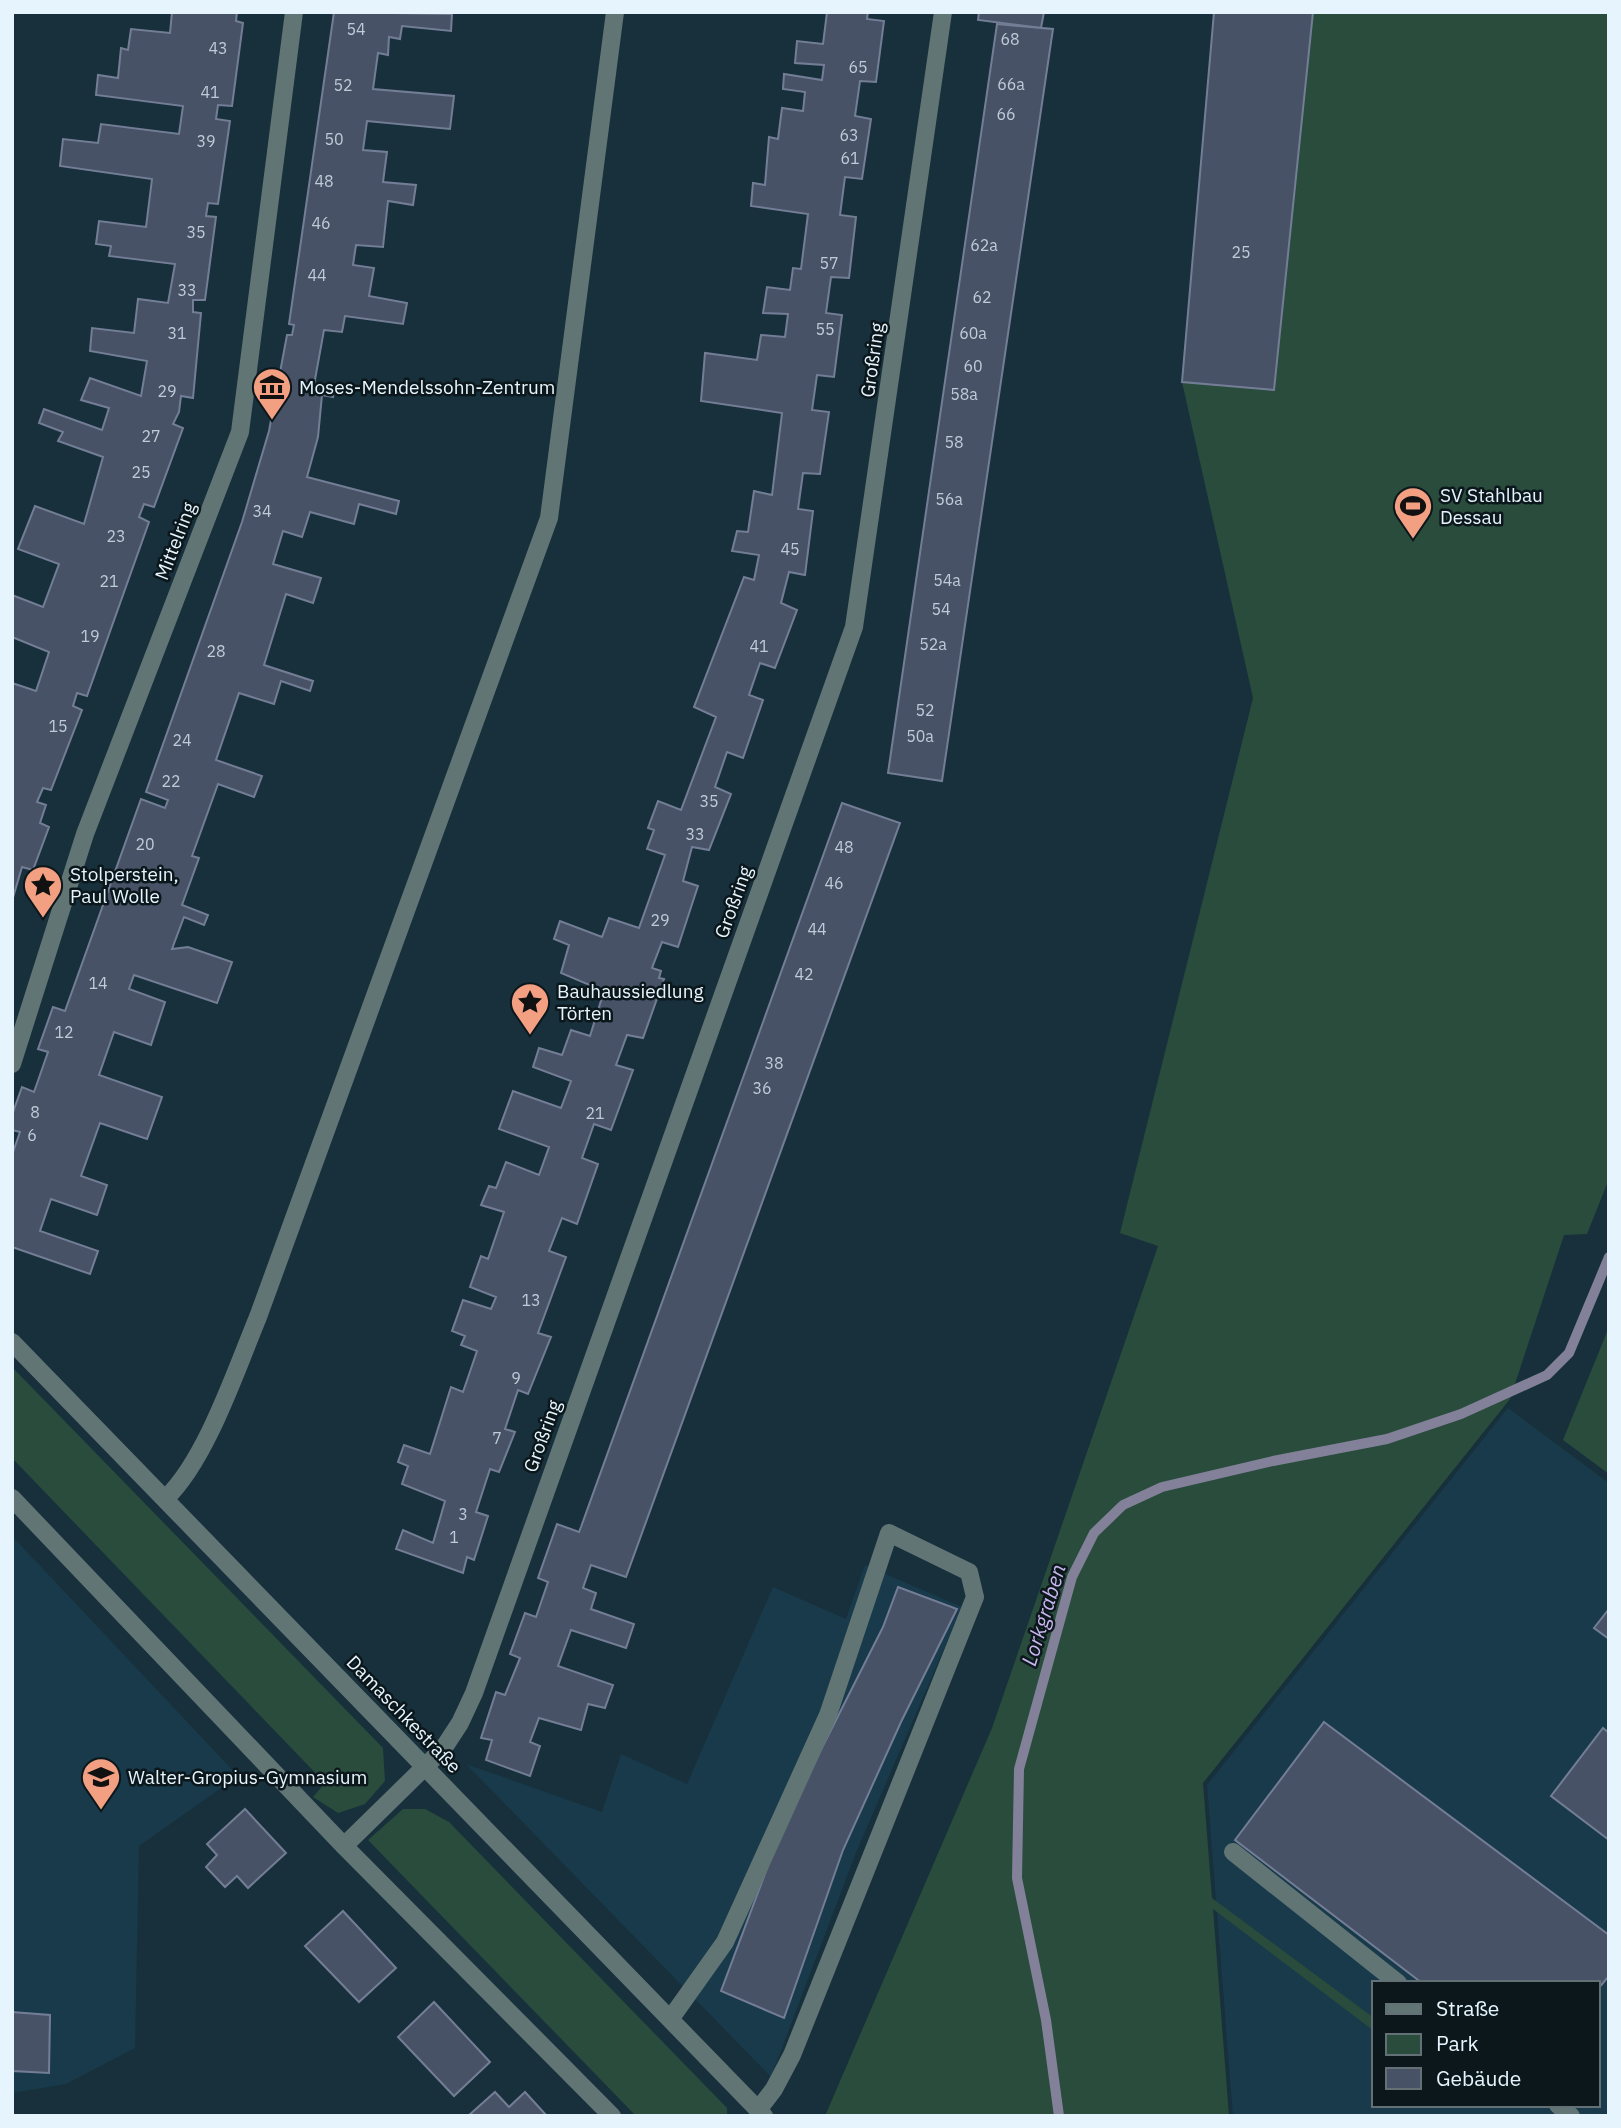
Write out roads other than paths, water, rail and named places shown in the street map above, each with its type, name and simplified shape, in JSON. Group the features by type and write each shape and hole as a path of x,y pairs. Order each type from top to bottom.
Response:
{"street":[{"name":"Mittelring","path":"12,1064 85,834 240,432 294,12"},
{"path":"166,1498 180,1485 207,1437 258,1318 549,518 615,12"},
{"name":"Großring","path":"344,1846 443,1749 474,1693 854,627 943,12"},
{"name":"Damaschkestraße","path":"12,1342 761,2113"},
{"path":"12,1498 344,1846 612,2116"},
{"path":"671,2018 725,1942 828,1715 890,1533 969,1572 975,1597 792,2055 761,2113"},
{"path":"1233,1852 1395,1981"}],"waterway":[{"name":"Lorkgraben","path":"1059,2116 1046,2020 1017,1878 1019,1769 1072,1577 1094,1533 1123,1505 1162,1487 1273,1461 1387,1439 1461,1414 1547,1375 1569,1353 1609,1257"}],"place":[{"name":"Moses-Mendelssohn-Zentrum","path":"272,421"},
{"name":"SV Stahlbau Dessau","path":"1413,540"},
{"name":"Stolperstein, Paul Wolle","path":"43,919"},
{"name":"Bauhaussiedlung Törten","path":"530,1036"},
{"name":"Walter-Gropius-Gymnasium","path":"101,1811"}]}
